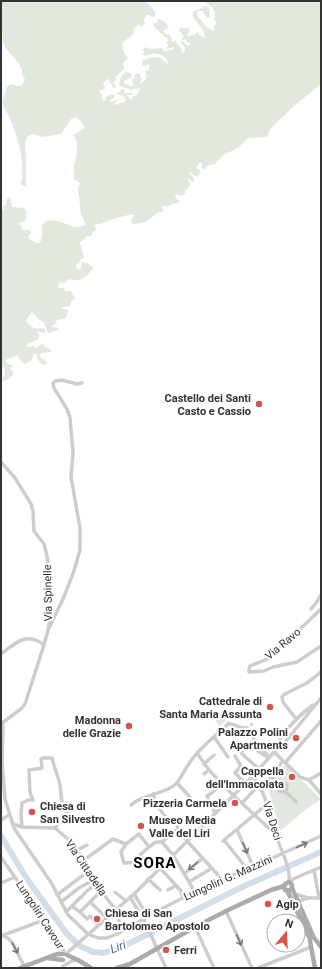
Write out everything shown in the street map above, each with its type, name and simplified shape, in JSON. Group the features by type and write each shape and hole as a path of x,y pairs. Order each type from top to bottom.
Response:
{"main road":[{"path":"315,942 285,888 286,883 290,882 292,886 315,942 312,949 315,968"},
{"path":"117,968 131,966 157,948 226,911 272,890 285,888 289,891 292,888"},
{"path":"290,898 298,900"},
{"path":"23,968 58,954 78,960 91,968"}],"street":[{"path":"48,630 61,604 73,574 80,550 80,528 71,477 73,453 70,418 67,409 54,388 53,383 55,381 62,380 77,384 82,383"},
{"name":"Via Spinelle","path":"1,462 15,478 34,511 34,531 46,548 50,585 50,619 48,630 25,704 2,724"},
{"path":"311,608 321,595"},
{"name":"Via Ravo","path":"321,610 281,646 276,653 265,660 250,666 249,672 297,662 321,646"},
{"path":"1,654 17,642 26,638 38,640 44,645"},
{"path":"296,719 283,702 282,697 307,683 321,672"},
{"path":"63,967 65,955 134,894 188,841 269,757 282,746 321,698"},
{"path":"274,752 277,743 296,719 318,703"},
{"path":"242,803 271,776 321,721"},
{"path":"131,805 140,798 170,788 177,783 197,753 229,723 241,729 245,728 269,757"},
{"path":"2,724 2,762 5,799 14,828 52,884 68,915 87,935"},
{"path":"214,737 228,757"},
{"path":"259,769 241,753 243,749 250,743 259,752 269,757"},
{"path":"274,752 300,777 309,780 321,794"},
{"path":"197,753 209,770 233,795 275,834"},
{"path":"204,764 214,755"},
{"path":"235,756 241,766 235,773 245,783"},
{"path":"13,824 22,827 55,828 59,823 72,817 66,813 62,803 60,785 52,758 41,759 42,768 29,770 30,792 33,800 28,800 22,803 22,827"},
{"name":"Via Deci","path":"241,766 252,776 260,787 267,804 290,882"},
{"path":"204,774 209,770"},
{"path":"309,780 321,773"},
{"path":"271,776 279,784 279,791 286,792 296,802"},
{"path":"177,783 190,797 187,802"},
{"path":"215,813 207,796 222,783"},
{"path":"279,784 287,784 286,792"},
{"path":"153,794 156,805 166,817 176,824 188,841 218,875 220,880"},
{"path":"247,869 224,841 267,804"},
{"path":"1,819 9,813"},
{"name":"Via Cittadella","path":"55,828 65,836 77,850 101,891 116,910"},
{"path":"149,847 139,834 126,844 121,852 124,863 141,862 145,860 140,855 156,842 162,842 179,828"},
{"path":"237,830 253,866"},
{"name":"Lungoliri G. Mazzini","path":"87,935 98,938 107,938 117,934 145,922 148,917 194,892 253,866 283,855 321,836"},
{"path":"84,860 113,839 126,844"},
{"path":"162,842 173,855 194,892"},
{"path":"77,850 88,845"},
{"name":"Lungoliri Cavour","path":"1,857 63,947 65,955"},
{"path":"184,874 203,858"},
{"path":"290,882 321,867"},
{"path":"160,868 176,886 184,898"},
{"path":"189,882 212,868"},
{"path":"57,895 90,870"},
{"path":"298,900 320,898 314,870"},
{"path":"1,882 16,877"},
{"path":"148,879 160,890"},
{"path":"61,902 79,888 96,881"},
{"path":"66,912 88,891 96,881"},
{"path":"168,890 176,886"},
{"path":"80,912 101,891"},
{"path":"115,892 126,901"},
{"path":"134,894 148,917"},
{"path":"295,894 309,898"},
{"path":"130,897 145,922 166,968"},
{"path":"90,902 107,918"},
{"path":"72,906 87,919 90,916 98,925"},
{"path":"116,910 122,931"},
{"path":"226,911 252,968"},
{"path":"2,935 44,920"},
{"path":"195,927 214,968"},
{"path":"2,935 9,939 13,944 23,968"},
{"path":"258,968 312,949"},
{"path":"63,967 72,961 78,960"}],"shaded area":[{"path":"1,1 145,1 151,6 155,12 155,16 152,17 146,15 144,20 145,25 139,26 138,24 136,28 133,27 133,34 124,42 124,53 128,58 123,63 124,69 115,78 116,80 113,83 116,86 115,88 113,88 109,81 110,80 108,79 103,83 105,88 99,90 102,100 105,101 106,97 112,94 115,95 115,97 109,101 118,101 113,104 114,105 126,100 124,96 117,94 121,90 124,89 125,93 133,93 131,95 127,95 131,100 133,96 136,96 141,88 130,90 119,85 123,74 127,72 132,75 124,81 124,83 133,86 132,79 135,79 135,74 139,73 141,77 142,80 140,84 147,76 145,71 149,70 149,64 144,66 142,65 142,61 155,57 161,58 168,65 166,58 160,54 148,54 145,56 142,50 146,47 150,49 161,48 164,51 172,50 174,48 166,48 168,45 166,43 169,40 154,27 153,23 157,23 158,19 167,24 168,28 163,32 170,35 172,43 175,40 183,53 185,47 179,41 188,46 190,43 187,42 186,39 181,39 184,36 179,31 180,28 189,28 190,31 187,35 188,37 198,32 198,35 204,38 205,37 201,28 193,18 194,11 204,6 209,7 209,15 211,17 206,17 203,11 198,11 197,14 206,27 214,31 216,21 214,20 215,13 213,8 202,1 321,1 321,84 295,105 274,125 269,131 267,137 248,138 239,147 223,155 215,164 207,166 205,170 202,168 202,164 200,162 196,168 201,172 197,177 190,172 189,173 194,178 194,182 187,178 190,184 185,191 185,194 182,196 175,195 180,202 170,206 162,206 161,207 164,211 157,213 146,222 131,223 135,215 132,214 92,225 95,226 95,231 92,232 93,233 91,236 85,237 85,239 80,242 84,258 76,264 76,268 80,270 82,262 87,263 94,268 83,278 78,280 69,279 64,283 60,282 58,286 59,288 64,288 65,291 71,291 75,298 68,307 60,309 68,310 66,318 57,320 51,327 59,328 49,333 44,322 32,312 26,320 33,327 37,329 42,328 45,330 45,333 36,331 39,335 38,340 27,344 27,347 33,346 36,348 42,344 51,350 50,352 41,353 40,355 41,358 47,363 44,365 40,363 37,358 37,354 34,354 31,361 24,364 18,355 7,359 5,361 13,365 13,367 10,368 14,374 10,378 1,382 5,371 4,367 1,367 1,210 4,209 3,205 6,206 8,197 11,200 12,207 24,208 27,212 25,221 16,224 21,225 22,230 30,230 31,234 28,238 37,244 41,241 42,225 50,220 76,227 86,225 81,214 78,189 80,183 74,179 77,142 73,135 85,128 82,122 76,117 71,119 61,134 42,137 32,134 27,137 25,144 26,187 21,184 22,160 19,144 3,103 7,86 11,84 17,86 22,85 25,78 22,75 22,71 18,63 3,43 1,29"},
{"path":"229,711 233,716 219,726 215,720"},
{"path":"283,766 287,766 321,799 280,831 267,784"}],"waterway":[{"name":"Liri","path":"1,836 27,879 67,934 80,946 93,952 103,953 122,947 240,888 321,852"}],"tunnel":[{"path":"246,729 253,723"}],"place":[{"name":"Castello dei Santi Casto e Cassio","path":"259,404"},
{"name":"Cattedrale di Santa Maria Assunta","path":"270,707"},
{"name":"Madonna delle Grazie","path":"129,726"},
{"name":"Palazzo Polini Apartments","path":"296,738"},
{"name":"Cappella dell'Immacolata","path":"292,777"},
{"name":"Pizzeria Carmela","path":"235,803"},
{"name":"Chiesa di San Silvestro","path":"32,812"},
{"name":"Museo Media Valle del Liri","path":"141,826"},
{"name":"Agip","path":"268,904"},
{"name":"Chiesa di San Bartolomeo Apostolo","path":"97,919"},
{"name":"Ferri","path":"166,950"}],"district":[{"name":"SORA","path":"155,863"}]}
